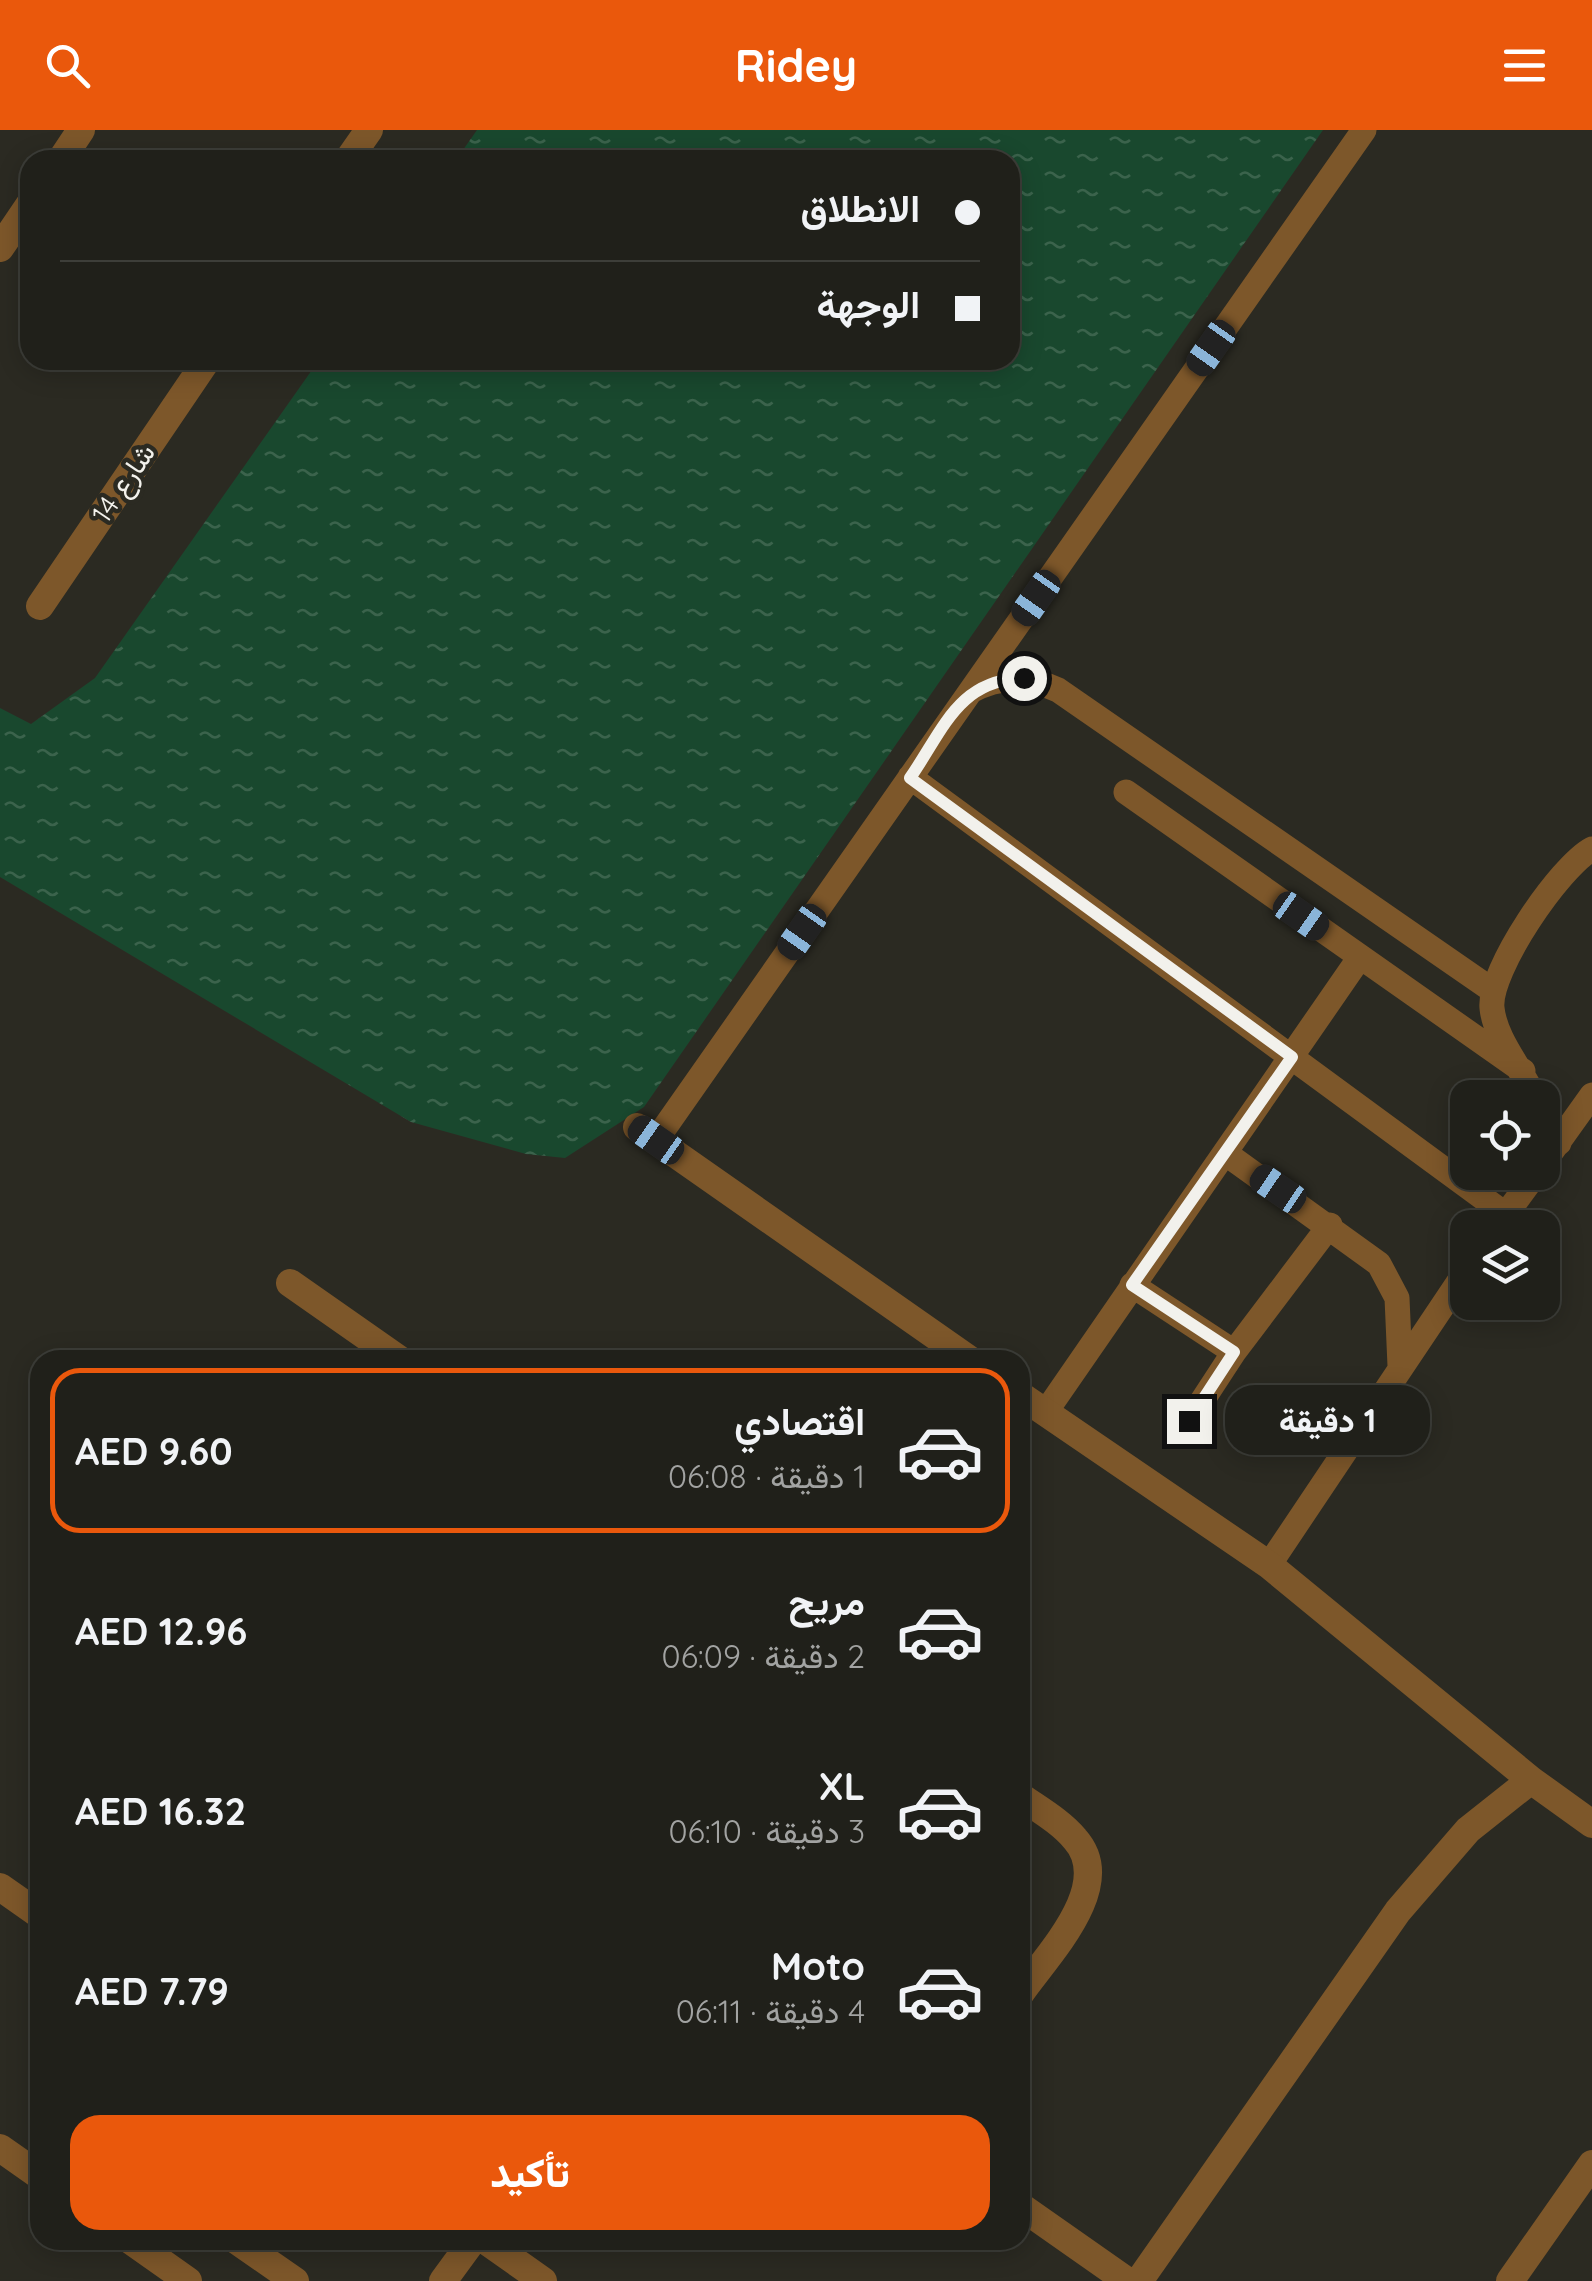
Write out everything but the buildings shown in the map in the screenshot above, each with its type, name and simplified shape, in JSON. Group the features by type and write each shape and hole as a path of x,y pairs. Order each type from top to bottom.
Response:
{"street":[{"path":"0,248 20,219"},
{"name":"شارع 14","path":"40,606 200,370"},
{"path":"646,1134 956,1350"},
{"path":"290,1283 386,1350"},
{"path":"1030,1402 1268,1565 1531,1780 1592,1824"},
{"path":"1140,2281 1398,1911 1468,1830 1531,1780"},
{"path":"1030,1804 1078,1841 1088,1876 1080,1908 1030,1980"},
{"path":"0,1887 30,1908"},
{"path":"0,2148 30,2169"},
{"path":"1510,2281 1592,2164"},
{"path":"1030,2213 1126,2281"},
{"path":"144,2250 188,2281"},
{"path":"250,2250 295,2281"},
{"path":"443,2281 466,2250"},
{"path":"500,2250 543,2281"}],"lane":[{"path":"646,1134 910,778 1364,130"},
{"path":"970,691 987,682 1024,678 1058,690 1492,990"},
{"path":"910,778 1292,1057 1486,1210"},
{"path":"1126,792 1523,1071"},
{"path":"1527,1080 1494,1022 1492,990 1519,938 1574,861 1592,849"},
{"path":"1045,1413 1360,957"},
{"path":"1560,1142 1592,1095"},
{"path":"1225,1153 1371,1256 1392,1282 1399,1322 1400,1366"},
{"path":"1189,1421 1234,1352 1330,1225"},
{"path":"1132,1285 1234,1352"},
{"path":"1268,1565 1450,1294"}],"water":[{"path":"477,130 1323,130 644,1107 565,1158 526,1154 411,1122 0,877 0,708 31,724 95,678 312,370 1020,370 1020,150 463,150"}],"route":[{"path":"1024,678 987,682 970,691 910,778 1292,1057 1132,1285 1234,1352 1189,1421"}]}
